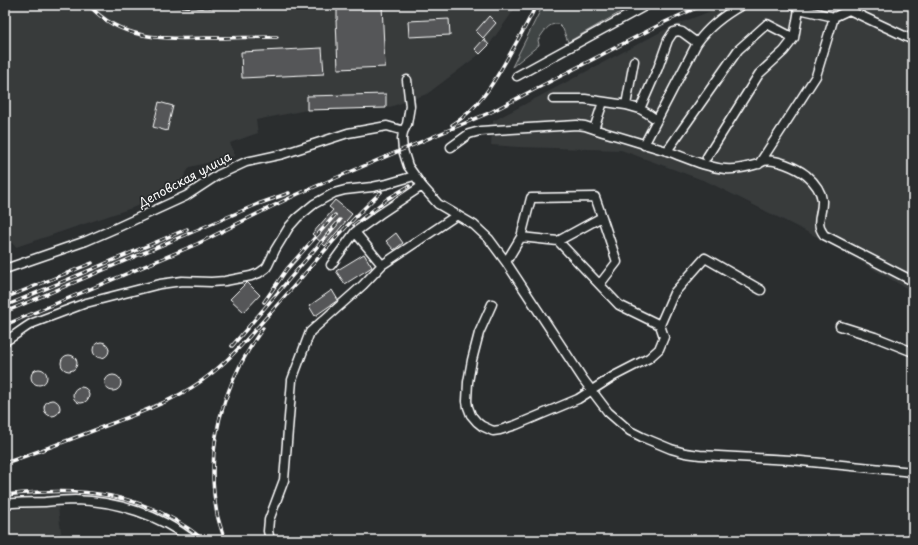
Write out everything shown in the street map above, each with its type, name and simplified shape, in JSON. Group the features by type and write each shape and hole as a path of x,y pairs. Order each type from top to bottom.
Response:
{"street":[{"path":"517,76 647,5"},
{"path":"644,145 697,43 718,20 742,5"},
{"path":"707,157 759,74 784,51 794,38 796,7 834,17 849,10 913,40"},
{"path":"759,164 816,76 834,17"},
{"path":"667,151 738,50 767,24 794,38"},
{"path":"640,109 658,68 668,40 672,34 678,31 682,32 697,43"},
{"path":"626,105 634,61"},
{"path":"408,80 410,106 407,124 403,132 402,139 405,157 414,176 438,204 474,226 489,239 506,262 591,391 608,412 630,431 661,445 700,456 785,459 913,472"},
{"path":"553,99 585,99 626,105 640,109 657,120"},
{"path":"594,128 603,102"},
{"path":"451,147 469,134 480,131 567,125 594,128 703,164 727,169 759,164 764,161 786,165 798,170 806,176 820,192 822,202 819,225 824,235 913,281"},
{"name":"Деповская улица","path":"5,269 86,241 116,228 180,199 218,175 246,162 283,154 355,131 387,126 403,132"},
{"path":"5,340 33,323 94,300 167,282 225,281 259,273 268,265 278,244 289,227 297,218 314,204 334,193 387,184 414,176"},
{"path":"331,265 355,232 422,186"},
{"path":"506,262 522,237 531,198 595,197 617,262 600,284"},
{"path":"270,540 268,531 269,520 284,480 292,380 310,332 363,285 382,264 457,215"},
{"path":"522,237 558,241 602,217"},
{"path":"355,232 382,264"},
{"path":"492,304 477,339 468,382 467,400 471,415 477,422 494,431 507,428 572,402 586,395 614,376 649,358 659,349 664,337 660,326 619,305 558,241"},
{"path":"660,326 674,293 705,258 761,290"},
{"path":"840,326 875,337 913,352"},
{"path":"5,504 76,500 104,503 124,507 155,518 186,535 192,540"}],"shaded area":[{"path":"5,5 516,5 516,7 489,45 480,54 427,94 387,108 307,110 256,120 258,133 230,143 235,156 190,167 175,190 132,208 16,247 5,237"},
{"path":"543,5 633,5 568,42 563,29 558,24 552,25 546,29 538,40 539,45 512,67"},
{"path":"726,5 913,5 913,292 821,239 708,182 621,150 491,145 493,121 670,27"},
{"path":"35,507 58,507 62,540 5,540 5,511"}],"building":[{"path":"337,5 382,5 385,67 338,69 336,20"},
{"path":"489,16 496,23 483,38 476,31"},
{"path":"449,19 450,35 409,37 408,21"},
{"path":"484,39 489,45 480,54 475,49"},
{"path":"322,48 324,74 242,78 241,52"},
{"path":"386,94 386,108 307,110 307,96"},
{"path":"159,102 173,106 167,131 153,127"},
{"path":"335,200 352,214 325,246 312,234 333,210 329,207"},
{"path":"396,233 403,243 394,250 386,241"},
{"path":"364,254 372,267 345,284 336,271"},
{"path":"247,282 260,295 244,312 230,299"},
{"path":"332,290 338,300 315,316 309,306"},
{"path":"101,342 108,347 109,350 104,357 101,358 94,353 93,350 98,343"},
{"path":"69,355 76,360 77,363 72,370 69,371 62,366 61,363 66,356"},
{"path":"39,369 46,374 47,377 42,384 39,385 32,380 31,377 36,370"},
{"path":"113,375 120,380 121,383 116,390 113,391 106,386 105,383 110,376"},
{"path":"81,387 88,392 89,395 84,402 81,403 74,398 73,395 78,388"},
{"path":"52,400 59,405 60,408 55,415 52,416 45,411 44,408 49,401"}],"railway":[{"path":"89,5 102,17 115,25 129,32 144,35 176,38 277,37"},
{"path":"167,5 201,7 310,5"},
{"path":"452,125 471,110 486,92 499,73 536,5"},
{"path":"5,325 197,244 298,194 491,112 665,22 703,5"},
{"path":"354,225 387,199 409,186"},
{"path":"5,463 152,408 201,382 235,352 338,236 381,192"},
{"path":"5,312 258,204 289,193"},
{"path":"264,302 287,269 335,215"},
{"path":"232,346 340,220"},
{"path":"5,306 187,229"},
{"path":"5,298 92,263"},
{"path":"225,540 217,514 214,488 213,464 215,440 227,393 249,349 263,328"},
{"path":"5,495 59,491 85,492 110,496 134,502 158,511 181,524 204,540"}]}
